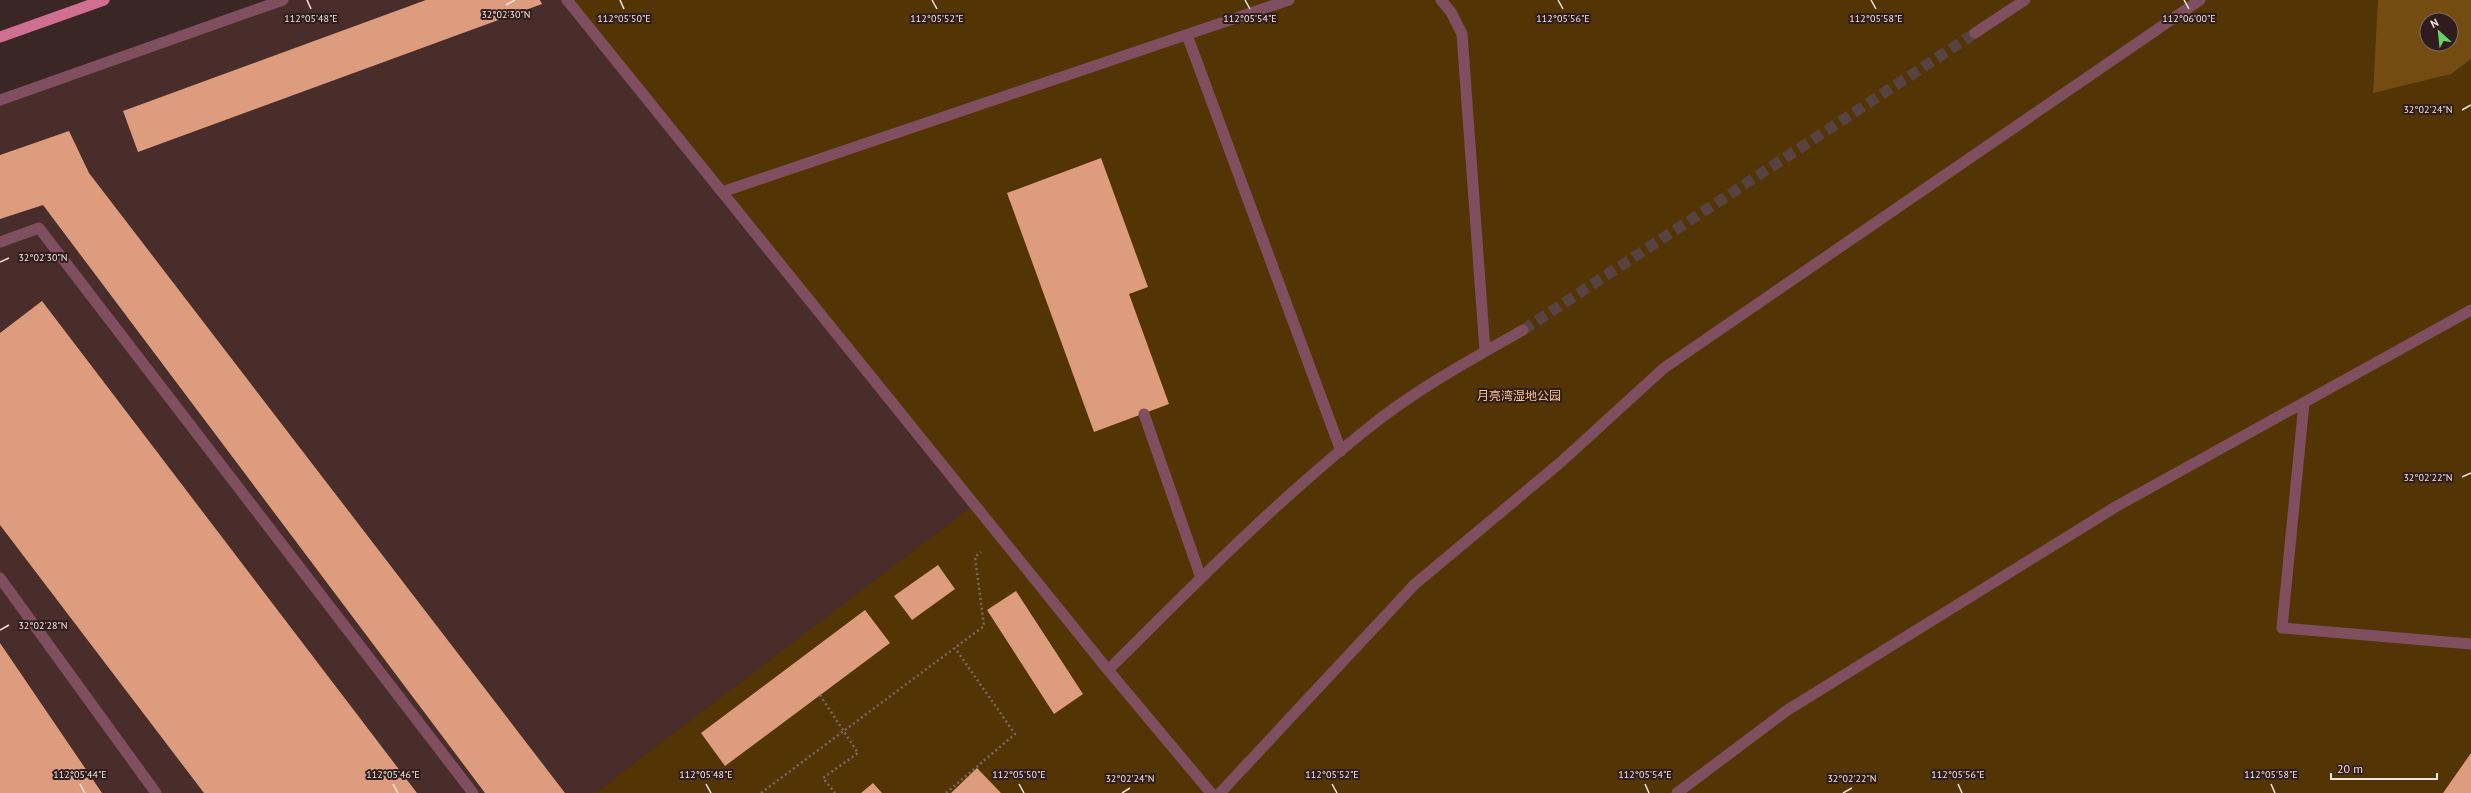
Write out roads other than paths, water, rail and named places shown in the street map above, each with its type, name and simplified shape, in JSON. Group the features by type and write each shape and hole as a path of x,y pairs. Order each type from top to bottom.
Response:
{"main road":[{"path":"0,37 104,0"}],"street":[{"path":"0,100 283,0"},
{"path":"567,0 1108,670 1211,793"},
{"path":"722,192 1289,0"},
{"path":"1441,0 1451,12 1462,34 1485,351"},
{"path":"1975,33 2025,0"},
{"path":"1220,793 1415,584 1561,462 1664,368 2200,0"},
{"path":"1187,35 1341,451"},
{"path":"0,242 39,228 473,793"},
{"path":"1677,793 1786,711 2117,506 2471,310"},
{"path":"1108,670 1245,535 1341,451 1374,424 1457,367 1523,330"},
{"path":"2304,403 2282,628 2471,644"},
{"path":"1144,414 1201,578"},
{"path":"0,578 156,793"}],"tunnel":[{"path":"1523,330 1975,33"}],"park label":[{"name":"月亮湾湿地公园","path":"1519,396"}]}
